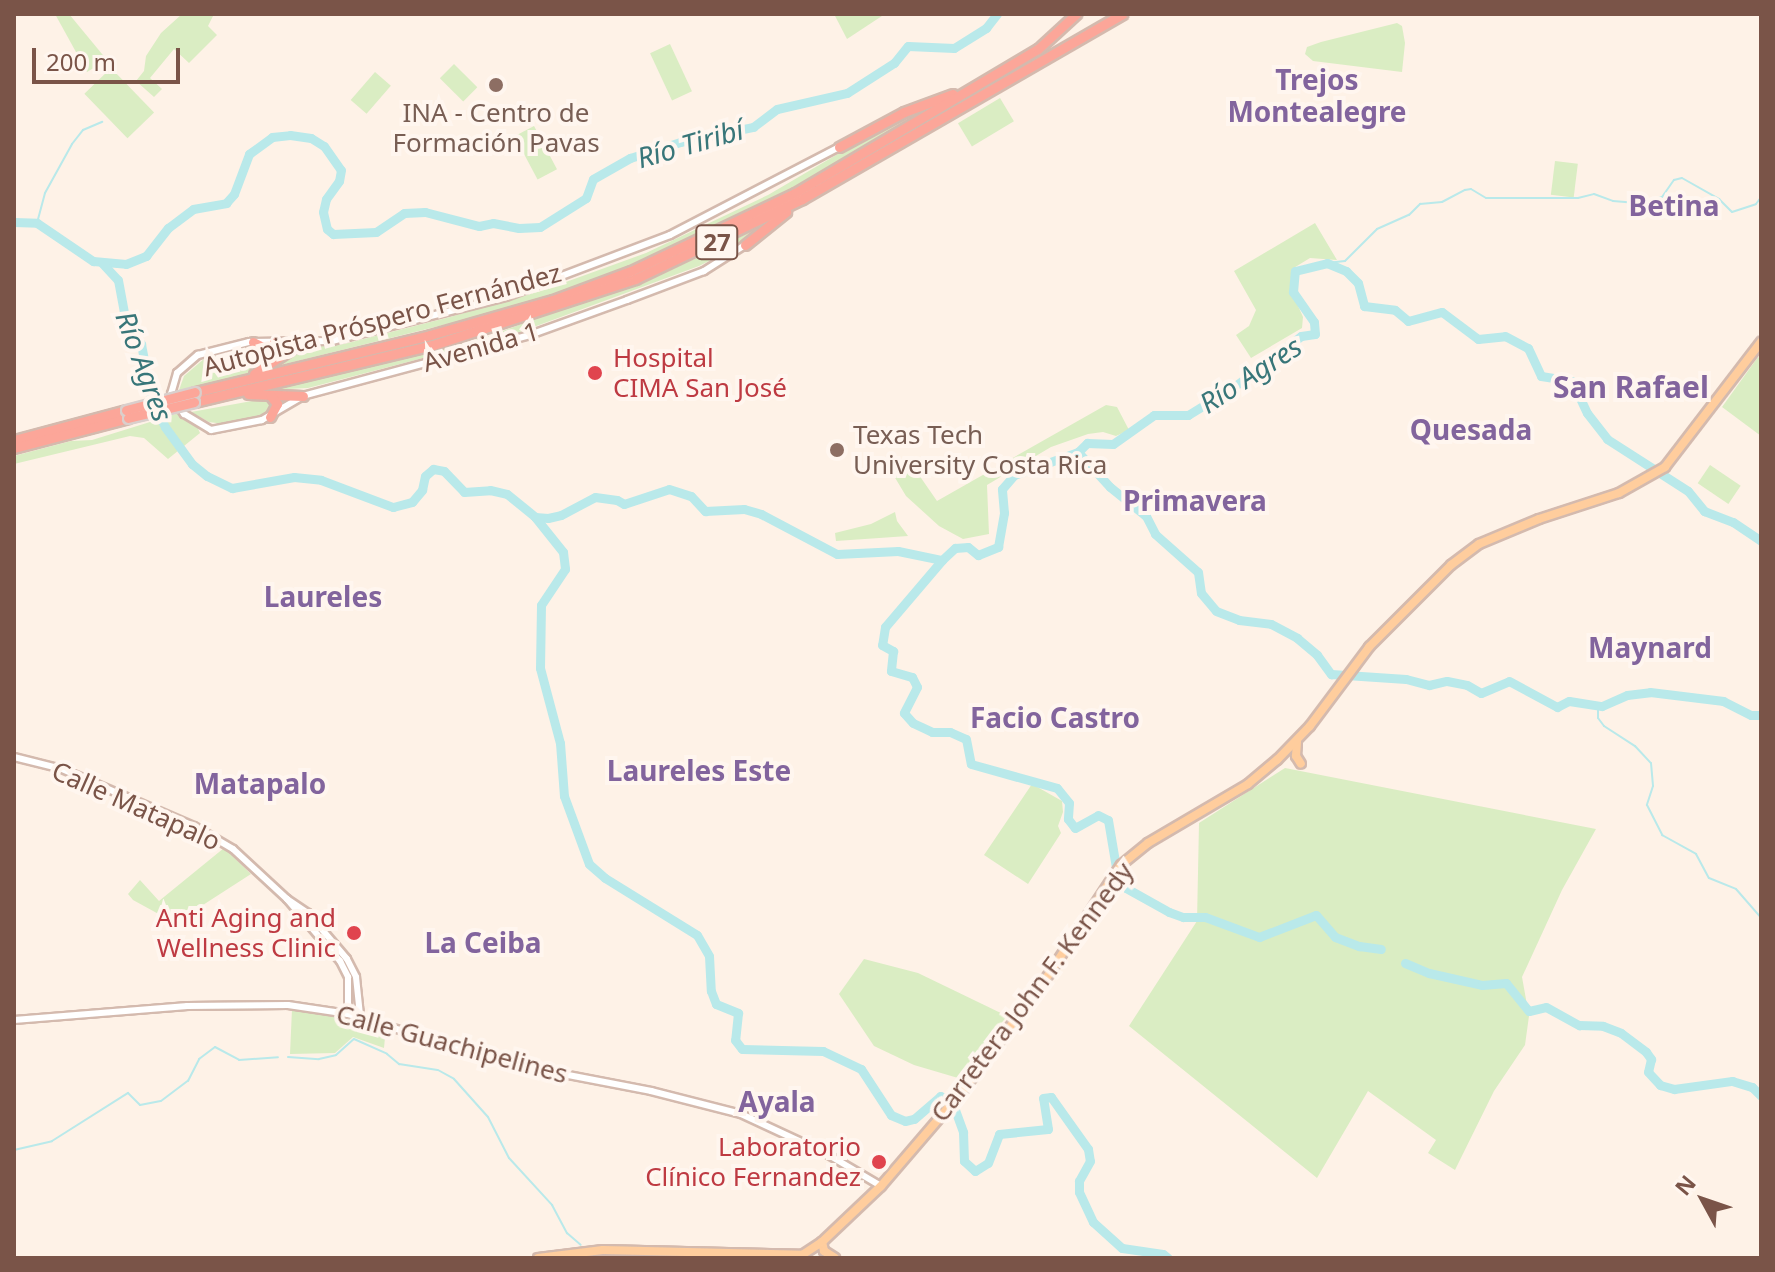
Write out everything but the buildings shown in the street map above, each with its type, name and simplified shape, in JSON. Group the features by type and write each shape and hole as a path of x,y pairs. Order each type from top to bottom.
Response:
{"highway":[{"name":"Autopista Próspero Fernández","path":"14,440 199,396 430,335 553,300 631,271 795,193 993,78 1038,49 1076,14"},
{"name":"Autopista Próspero Fernández","path":"199,396 433,345 555,308 691,255 802,199 1122,14"},
{"path":"839,147 904,112 993,78"},
{"path":"745,245 802,199"},
{"path":"253,342 267,349 269,362"},
{"path":"269,362 274,342"},
{"path":"199,396 259,372 300,343"},
{"path":"199,396 254,393 303,396"},
{"path":"270,395 277,404 270,417"},
{"name":"Autopista Próspero Fernández","path":"14,448 127,414"}],"main road":[{"name":"Carretera John F. Kennedy","path":"538,1258 603,1250 802,1255 822,1242 881,1186 990,1056 1121,865 1148,843 1248,784 1297,742 1352,666 1451,565 1479,544 1651,477 1661,470 1679,452 1761,342"},
{"path":"1297,742 1296,756 1301,764"},
{"path":"822,1242 824,1251 835,1258"}],"street":[{"path":"253,342 300,343 351,337 548,283 670,235 839,147"},
{"name":"Avenida 1","path":"253,342 198,355 177,373 171,394 175,404 191,420 211,430 270,417 303,396 530,335 704,271 745,245"},
{"name":"Calle Matapalo","path":"14,757 62,769 194,826 233,849 287,899 340,961 348,977 348,1014"},
{"name":"Calle Matapalo","path":"287,899 308,913 347,959 356,977 360,1016"},
{"name":"Calle Guachipelines","path":"14,1020 187,1006 288,1005 360,1016 511,1064 654,1092 741,1114 827,1154 881,1186"}],"green space":[{"path":"55,14 69,14 107,60 87,72"},
{"path":"182,14 214,14 208,26 217,35 189,63 174,49 150,78 162,89 154,97 136,81 144,71 146,56 161,33"},
{"path":"834,14 885,14 847,39"},
{"path":"1397,23 1402,26 1405,43 1402,72 1313,61 1305,54 1307,47 1321,42"},
{"path":"670,44 692,91 672,100 650,53"},
{"path":"454,64 477,87 463,101 440,78"},
{"path":"111,68 154,113 127,138 84,94"},
{"path":"375,72 391,86 367,114 351,100"},
{"path":"1000,98 1014,121 972,146 958,123"},
{"path":"923,112 772,203 634,266 536,302 269,368 294,349 344,344 450,317 541,291 646,253 768,195 877,131"},
{"path":"534,126 557,169 538,180 515,136"},
{"path":"1555,161 1578,164 1574,198 1551,195"},
{"path":"1315,223 1337,260 1310,258 1292,269 1290,288 1303,317 1302,328 1251,358 1236,335 1249,326 1256,310 1234,271"},
{"path":"760,227 727,252 699,266 512,335 308,388 266,390 487,337 700,257"},
{"path":"255,346 262,348 267,361 251,372 178,393 184,376 205,358"},
{"path":"1758,357 1761,359 1761,436 1722,407"},
{"path":"263,399 272,406 266,416 231,425 209,422 191,412"},
{"path":"1106,405 1117,407 1129,430 1116,436 1103,432 1088,434 1051,447 987,485 989,534 963,539 939,526 906,496 894,476 910,462 937,501"},
{"path":"179,413 196,424 200,433 168,459 144,438 130,436 14,464 14,456 71,441 92,440"},
{"path":"1710,465 1741,486 1728,504 1698,483"},
{"path":"895,512 897,521 908,536 836,541 835,533 871,524"},
{"path":"1285,768 1596,829 1562,890 1522,977 1529,1016 1525,1045 1494,1091 1455,1170 1428,1153 1436,1140 1368,1091 1317,1178 1129,1026 1197,921 1199,823"},
{"path":"1032,784 1062,801 1063,812 1058,826 1061,833 1028,884 984,855"},
{"path":"224,848 251,874 175,923 133,900 128,894 140,880 159,901"},
{"path":"864,959 918,973 1007,1016 958,1078 914,1065 874,1046 839,994"},
{"path":"292,1009 386,1027 384,1048 353,1037 335,1053 290,1054"}],"waterway":[{"name":"Río Tiribí","path":"14,222 37,223 93,261 126,264 146,256 168,228 193,209 226,203 234,194 249,154 272,137 290,135 311,138 324,146 341,170 339,181 326,199 323,212 327,229 333,234 376,232 404,213 425,212 479,226 493,223 519,228 540,227 586,198 593,179 630,158 680,142 753,127 777,109 847,93 894,63 908,46 954,48 986,28 997,14"},
{"path":"37,223 45,193 72,144 83,130 102,122"},
{"path":"1327,263 1345,261 1377,229 1409,215 1420,204 1442,202 1471,189 1486,198 1578,198 1594,194 1613,201 1634,203 1662,197 1674,180 1682,178 1719,199 1732,212 1756,204 1761,197"},
{"name":"Río Agres","path":"102,263 118,280 126,323 141,344 151,397 165,427 192,464 207,476 232,488 294,477 321,480 393,507 412,502 422,490 425,476 433,469 444,471 464,492 490,490 507,494 535,517 548,518 561,515 595,497 624,504 669,489 691,496 705,511 744,509 761,514 837,554 898,551 942,560 955,548 968,547 978,555 998,547 1004,513 1002,489 1014,475 1078,452 1087,443 1113,444 1154,415 1188,415 1235,386 1301,336 1315,334 1314,322 1293,292 1295,271 1327,263 1346,271 1358,283 1364,306 1395,310 1408,321 1442,312 1478,339 1505,336 1528,348 1541,376 1572,381 1587,413 1607,439 1688,491 1704,511 1733,522 1761,541"},
{"path":"1078,452 1110,487 1146,516 1155,534 1198,572 1201,593 1216,611 1239,620 1271,624 1297,638 1317,655 1331,674 1406,679 1429,685 1447,681 1467,685 1481,693 1509,681 1557,707 1569,701 1602,706 1627,695 1650,692 1723,701 1751,715 1761,715"},
{"path":"535,517 563,552 565,569 541,605 540,668 560,743 564,796 589,864 605,878 697,935 709,956 711,991 716,1004 738,1013 735,1040 742,1049 823,1051 861,1069 891,1115 905,1121 914,1119 940,1096 948,1099"},
{"path":"942,560 885,627 882,645 893,651 891,671 912,677 917,687 904,713 913,723 932,732 950,732 966,739 971,764 1057,788 1069,803 1068,819 1075,828 1098,815 1108,820 1118,879 1126,888 1169,912 1183,917 1205,917 1259,937 1316,915 1335,937 1359,946 1381,949"},
{"path":"1598,705 1598,718 1604,726 1635,746 1651,763 1653,786 1647,805 1662,835 1696,854 1709,878 1736,889 1761,918"},
{"path":"1405,963 1429,973 1482,985 1506,983 1529,1011 1546,1007 1579,1025 1603,1026 1621,1033 1646,1052 1651,1059 1648,1072 1660,1085 1674,1089 1732,1081 1752,1087 1761,1096"},
{"path":"288,1057 319,1059 336,1055 354,1039 387,1054 399,1064 438,1070 454,1079 488,1117 509,1158 552,1205 567,1233 581,1245"},
{"path":"14,1150 52,1141 128,1093 140,1105 161,1101 188,1081 199,1059 215,1047 239,1060 278,1057"},
{"path":"954,1107 963,1132 964,1161 975,1171 988,1163 999,1134 1048,1129 1043,1098 1051,1097 1088,1149 1090,1161 1079,1181 1079,1192 1093,1222 1122,1248 1163,1254 1168,1258"}],"place":[{"name":"INA - Centro de Formación Pavas","path":"496,85"},
{"name":"Hospital CIMA San José","path":"595,373"},
{"name":"Texas Tech University Costa Rica","path":"837,450"},
{"name":"Anti Aging and Wellness Clinic","path":"354,933"},
{"name":"Laboratorio Clínico Fernandez","path":"879,1162"}],"district":[{"name":"Trejos Montealegre","path":"1317,95"},
{"name":"Betina","path":"1674,205"},
{"name":"San Rafael","path":"1631,387"},
{"name":"Quesada","path":"1471,429"},
{"name":"Primavera","path":"1195,500"},
{"name":"Laureles","path":"323,596"},
{"name":"Maynard","path":"1650,647"},
{"name":"Facio Castro","path":"1055,717"},
{"name":"Laureles Este","path":"699,770"},
{"name":"Matapalo","path":"260,783"},
{"name":"La Ceiba","path":"483,942"},
{"name":"Ayala","path":"777,1101"}]}
